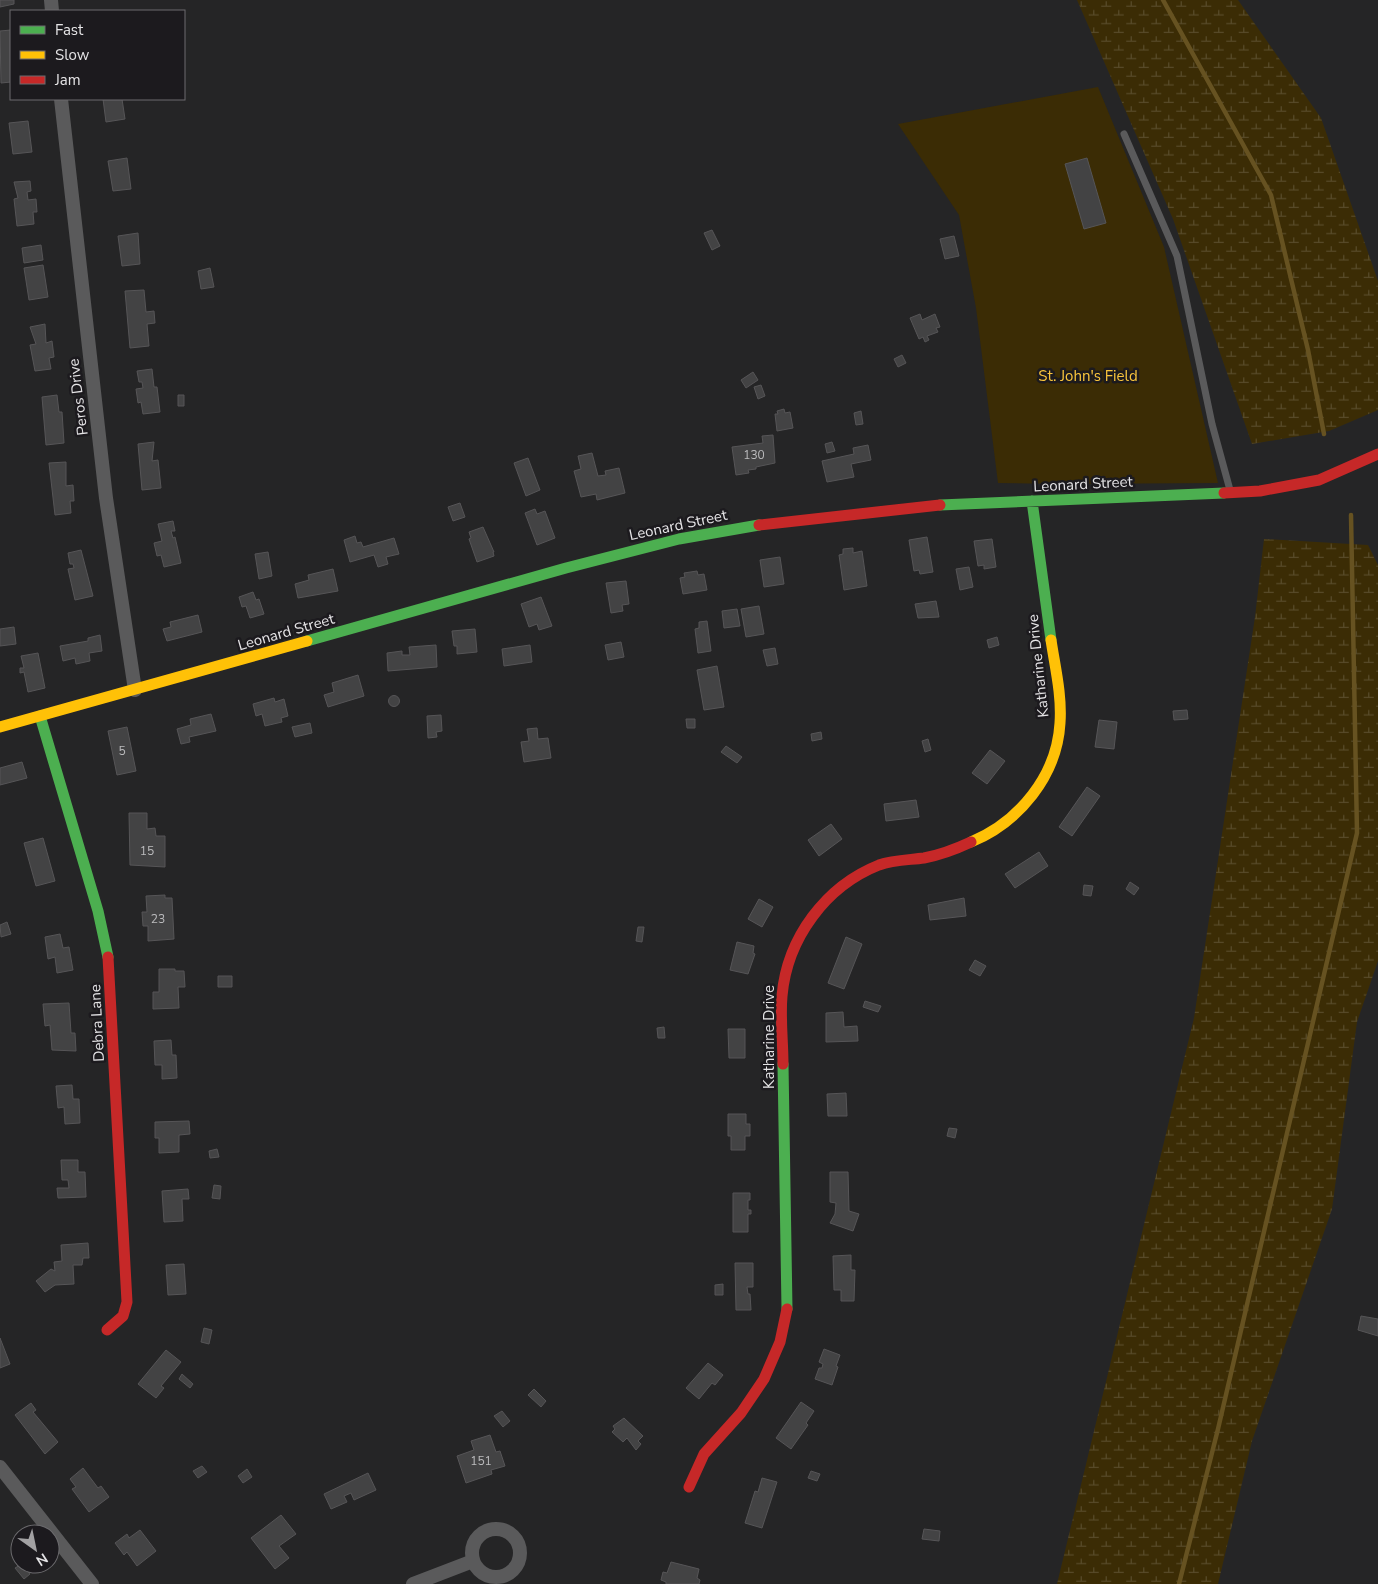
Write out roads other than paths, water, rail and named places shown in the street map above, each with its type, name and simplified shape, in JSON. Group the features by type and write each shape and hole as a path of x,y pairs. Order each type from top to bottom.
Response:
{"street":[{"name":"Peros Drive","path":"61,100 106,498 135,690"},
{"name":"Leonard Street","path":"0,727 566,568 675,540 750,526 925,506 1231,493 1304,484 1334,474 1378,454"},
{"name":"Katharine Drive","path":"689,1487 696,1465 708,1447 741,1413 766,1377 783,1337 788,1316 782,996 790,954 800,935 824,901 860,874 882,865 951,851 991,834 1009,822 1037,791 1055,753 1060,711 1032,501"},
{"name":"Debra Lane","path":"40,716 98,911 108,957 127,1302 123,1316 107,1330"},
{"path":"0,1467 92,1584"},
{"path":"413,1584 473,1562"}],"lane":[{"path":"1124,134 1177,256 1212,424 1231,493"}],"waterway":[{"path":"1163,0 1271,195 1308,350 1324,434"},
{"path":"1179,1584 1218,1429 1357,833 1351,515"}],"park label":[{"name":"St. John's Field","path":"1088,376"}]}
